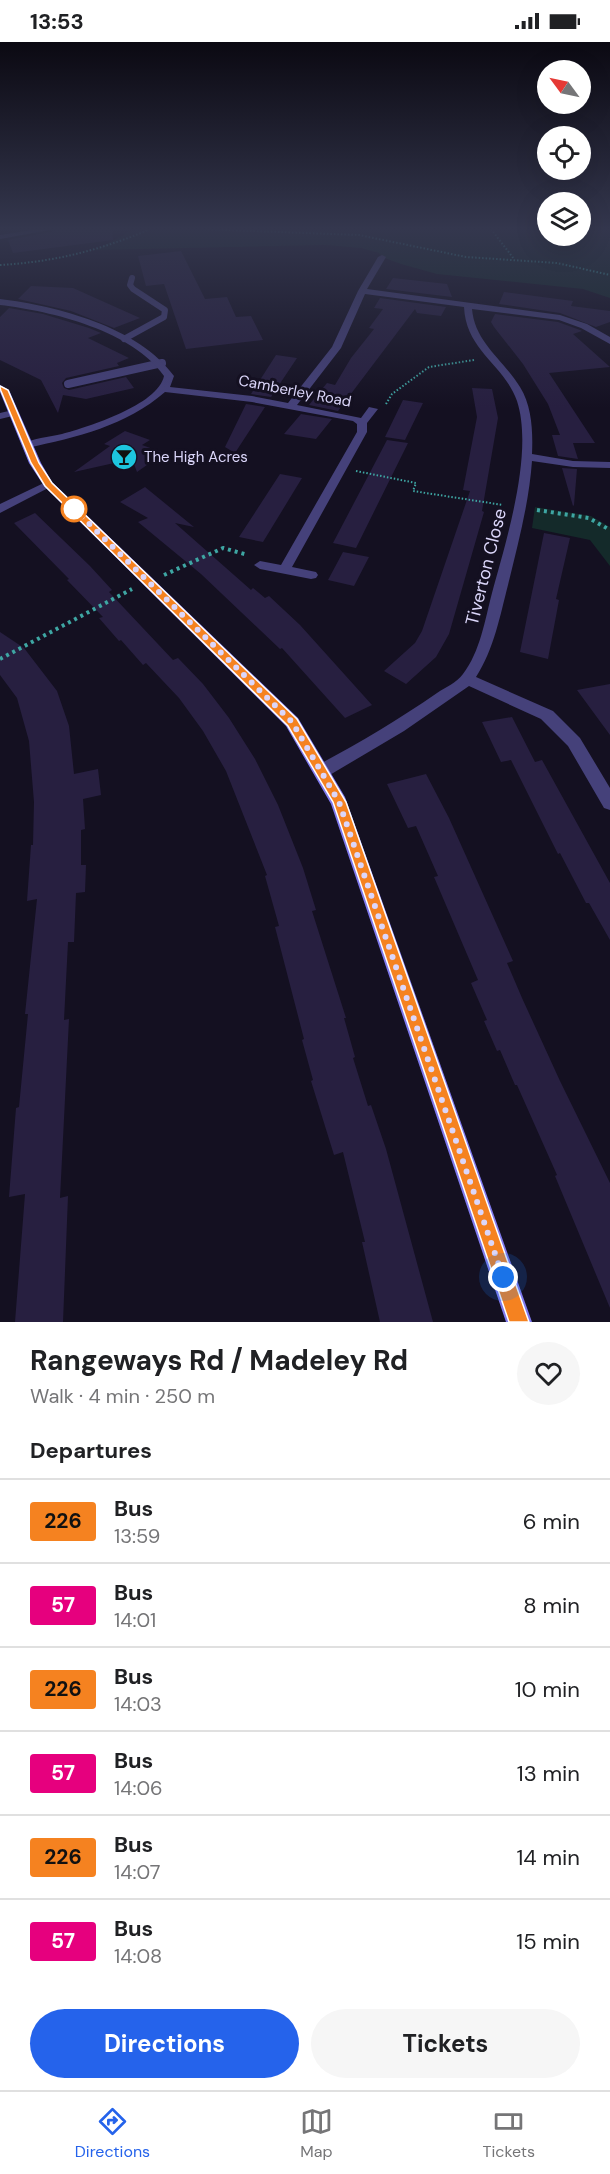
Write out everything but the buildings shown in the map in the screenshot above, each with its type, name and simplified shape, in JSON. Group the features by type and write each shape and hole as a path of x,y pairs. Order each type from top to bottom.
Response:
{"street":[{"path":"290,407 336,348 362,291 570,320 610,341"},
{"path":"0,302 16,303 66,315 124,339 162,363 169,376 164,388 124,417 75,435 27,445"},
{"name":"Tiverton Close","path":"322,771 405,725 467,679 487,639 513,506 526,458 522,403 516,388 474,338 467,317 468,305"},
{"path":"0,388 4,390 7,415 27,445 48,484 292,722 322,771 339,802 519,1322"},
{"name":"Camberley Road","path":"164,388 210,393 290,407 356,419 362,423 362,432 285,569"},
{"path":"362,423 373,409"},
{"path":"526,458 573,464 610,465"},
{"path":"0,509 48,484"},
{"path":"260,565 311,575"},
{"path":"467,679 547,714 574,742 610,802"}],"lane":[{"path":"124,339 164,317 165,310 156,302 132,289"},
{"path":"68,384 162,363"}],"path":[{"path":"373,409 382,410 392,394 429,367 493,358"},
{"path":"342,468 416,483 413,491 589,518 610,530"},
{"path":"0,659 26,646"}],"green space":[{"path":"580,289 610,289 610,298 583,289"},
{"path":"535,507 591,516 610,527 610,566 590,540 532,528"}],"bus line":[{"name":"226","path":"0,388 4,390 35,463 48,484 292,722 322,771 339,802 519,1322"}],"place":[{"name":"The High Acres","path":"124,457"}],"route":[{"path":"74,509 292,722 322,771 339,802 503,1277"}]}
